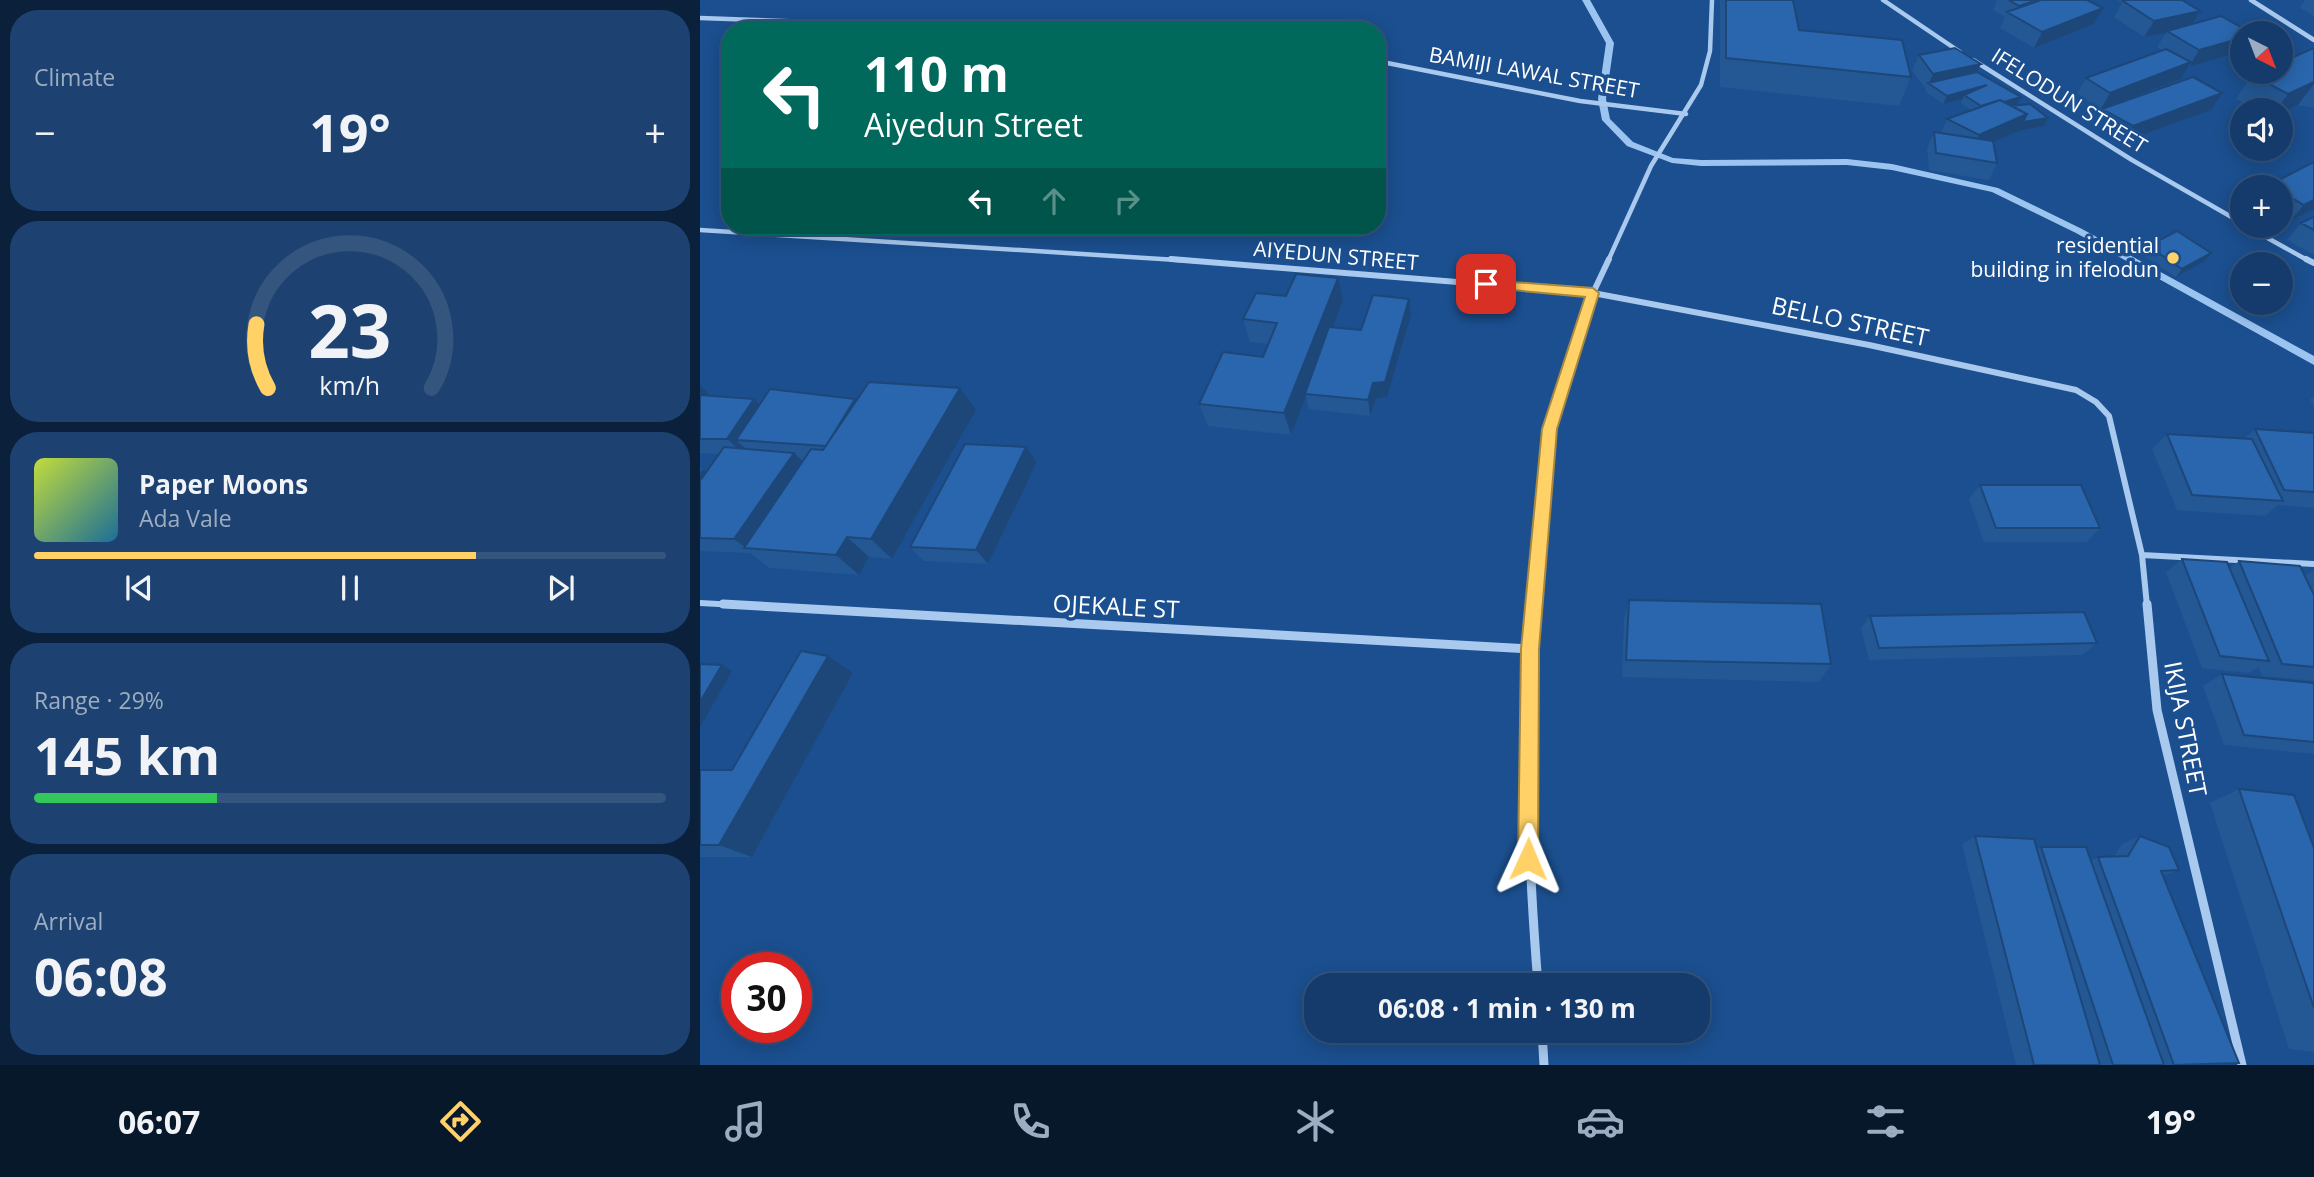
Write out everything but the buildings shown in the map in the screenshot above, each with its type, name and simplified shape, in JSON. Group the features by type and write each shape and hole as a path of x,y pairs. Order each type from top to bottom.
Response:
{"street":[{"path":"1537,973 1528,859 1530,649 1549,429 1593,293 1651,166 1702,85 1710,51 1712,0"},
{"name":"IFELODUN STREET","path":"1883,0 1937,38 2230,216"},
{"path":"2251,0 2314,40"},
{"path":"700,18 783,21"},
{"name":"BAMIJI LAWAL STREET","path":"1386,63 1580,101 1686,114"},
{"name":"AIYEDUN STREET","path":"700,230 721,231"},
{"name":"AIYEDUN STREET","path":"784,235 1137,256 1593,293"},
{"name":"IFELODUN STREET","path":"2268,238 2314,263"},
{"name":"BELLO STREET","path":"1593,293 1882,347 2076,390 2095,402"},
{"name":"IKIJA STREET","path":"2095,402 2109,415 2142,555 2157,710 2242,1065"},
{"path":"2142,555 2314,564"},
{"name":"OJEKALE ST","path":"700,603 1530,649"},
{"path":"1543,1043 1544,1065"}],"waterway":[{"path":"1586,0 1610,43 1602,99 1606,120 1630,144 1672,160 1701,163 1847,162 1892,167 1995,190 2079,231 2314,361"}],"place":[{"name":"residential building in ifelodun","path":"2173,258"}],"route":[{"path":"1486,284 1593,293 1549,429 1530,649 1528,859"}]}
